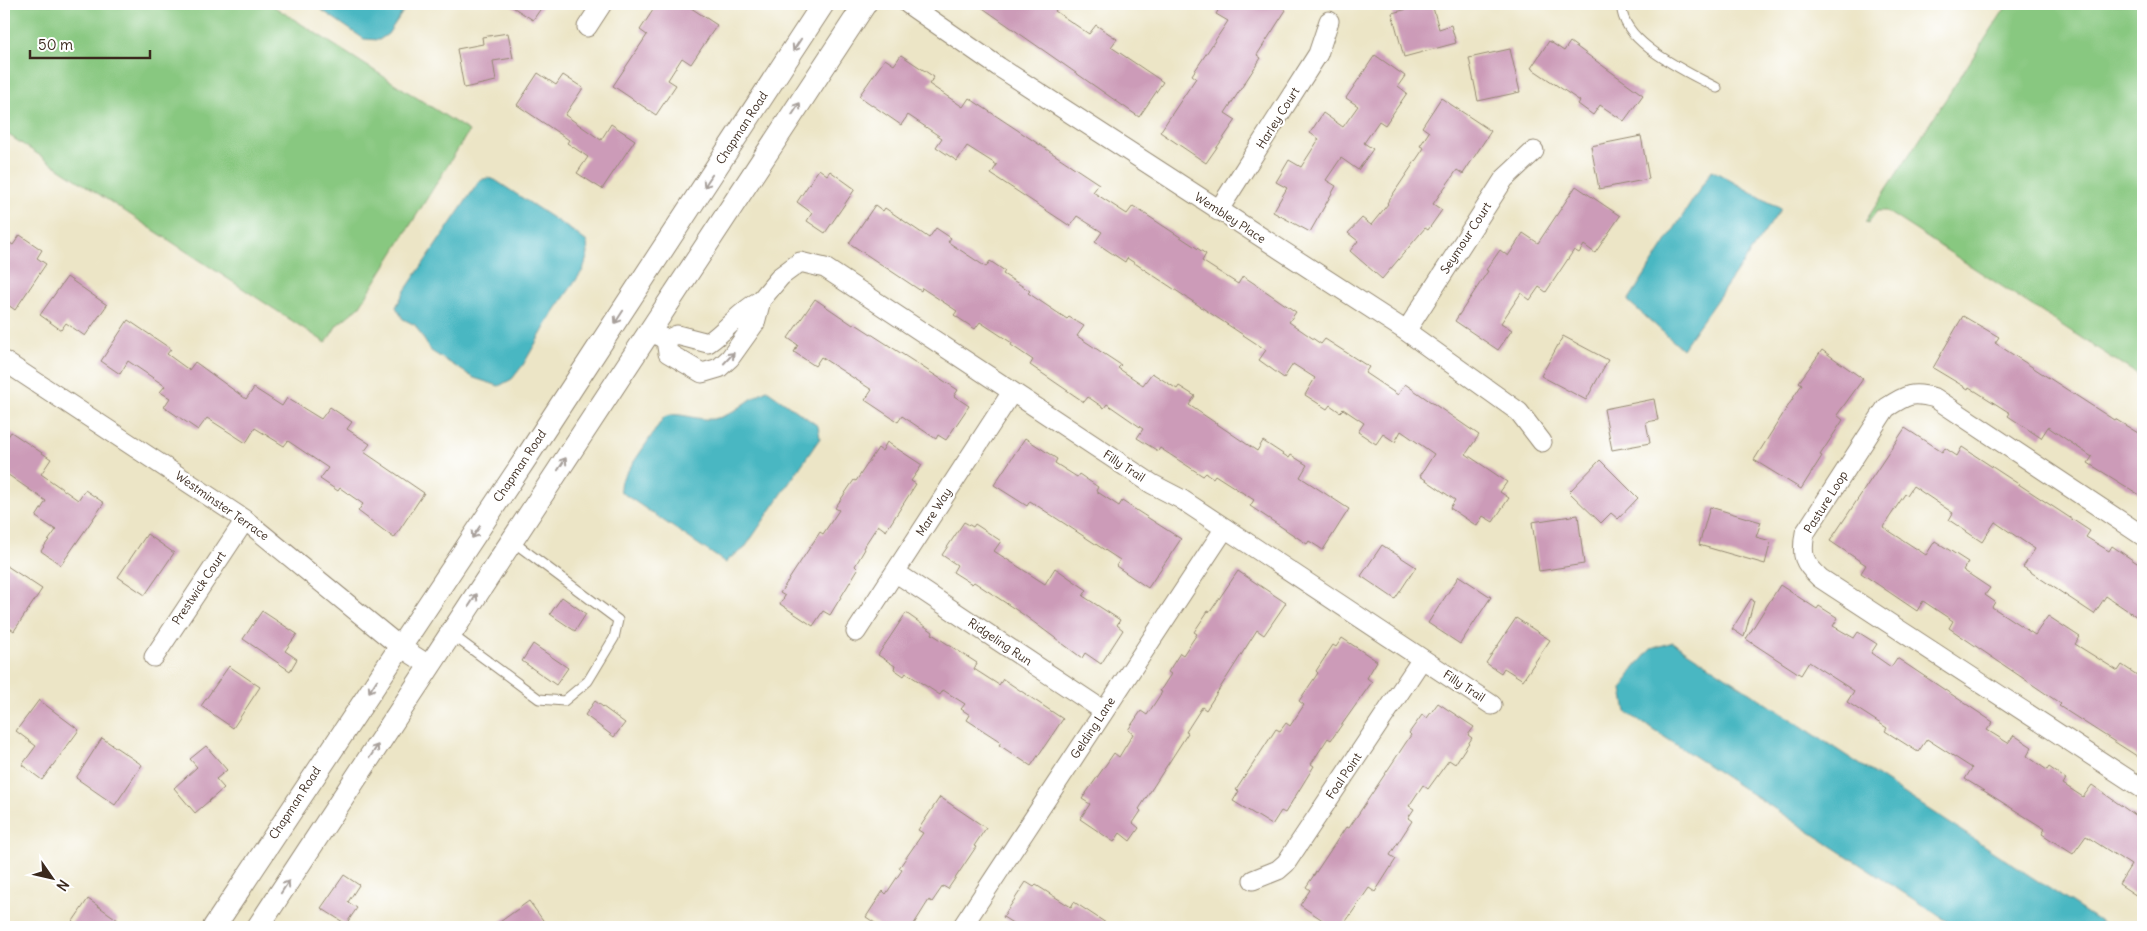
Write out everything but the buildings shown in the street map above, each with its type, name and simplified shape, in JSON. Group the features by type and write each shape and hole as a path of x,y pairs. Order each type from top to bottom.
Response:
{"street":[{"path":"586,27 602,4"},
{"name":"Chapman Road","path":"214,927 399,646 530,452 823,4"},
{"path":"258,927 512,540 658,336 865,4"},
{"name":"Wembley Place","path":"908,4 999,67 1406,331 1519,412 1542,442"},
{"name":"Harley Court","path":"1218,210 1318,54 1329,21"},
{"name":"Seymour Court","path":"1406,331 1504,179 1534,152"},
{"name":"Filly Trail","path":"761,300 781,276 800,262 825,268 1152,484 1181,499 1226,528 1492,704"},
{"path":"658,336 668,353 702,373 719,368 730,358 755,323 761,300"},
{"path":"702,373 708,343 721,334 747,308 761,300"},
{"path":"658,336 677,335 708,343"},
{"name":"Westminster Terrace","path":"4,361 245,520 399,646 430,666"},
{"name":"Mare Way","path":"856,632 1012,392"},
{"name":"Pasture Loop","path":"2143,536 1935,398 1919,393 1903,397 1886,408 1805,533 1802,550 1807,565 1820,578 2143,789"},
{"name":"Prestwick Court","path":"154,657 245,520"},
{"name":"Gelding Lane","path":"962,927 1226,528"},
{"name":"Ridgeling Run","path":"895,572 1104,711"},
{"name":"Foal Point","path":"1253,880 1278,870 1286,863 1422,659"}],"lane":[{"path":"1622,4 1622,10 1632,31 1646,46 1673,64 1717,88"},
{"path":"451,634 539,699 564,701 588,681 614,638 618,620 512,540"}],"green space":[{"path":"4,4 270,4 469,131 360,306 337,325 326,343 4,132"},
{"path":"2008,4 2143,4 2143,378 1886,211 1877,211 1868,223 1865,222"}],"water":[{"path":"313,4 408,4 388,34 379,40 364,39"},
{"path":"1712,170 1781,209 1682,349 1628,301"},
{"path":"488,178 495,180 574,232 587,242 588,254 583,270 552,315 523,365 512,379 499,386 474,378 431,351 415,325 403,319 396,307 404,292 480,180"},
{"path":"767,390 818,426 820,438 744,549 728,559 726,563 621,492 621,481 664,417 681,415 713,419 721,417 735,411"},
{"path":"1673,642 2108,927 1956,927 1626,712 1622,689 1634,668 1651,649"}]}
